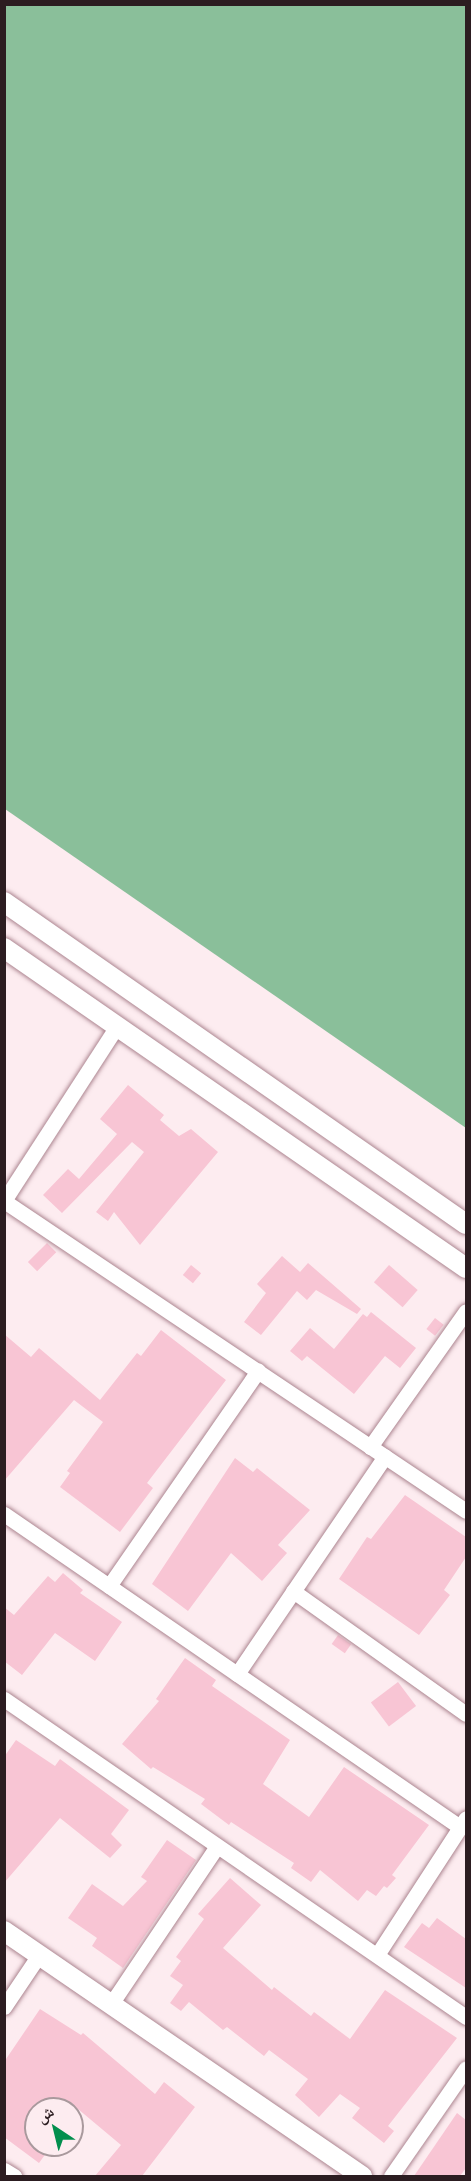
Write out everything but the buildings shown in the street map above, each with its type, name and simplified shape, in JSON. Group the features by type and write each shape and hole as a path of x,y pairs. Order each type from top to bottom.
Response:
{"street":[{"path":"4,902 466,1224"},
{"path":"4,948 466,1268"},
{"path":"117,1026 4,1201 466,1511"},
{"path":"370,1447 466,1311"},
{"path":"109,1586 258,1371"},
{"path":"237,1674 385,1456"},
{"path":"4,1514 237,1674 463,1823 377,1955"},
{"path":"293,1591 466,1714"},
{"path":"4,1699 466,2017"},
{"path":"111,2004 217,1846"},
{"path":"4,1931 362,2176"},
{"path":"4,2007 39,1955"},
{"path":"391,2176 466,2068"},
{"path":"4,2169 14,2176"}],"shaded area":[{"path":"5,4 466,5 466,1128 5,809"}]}
